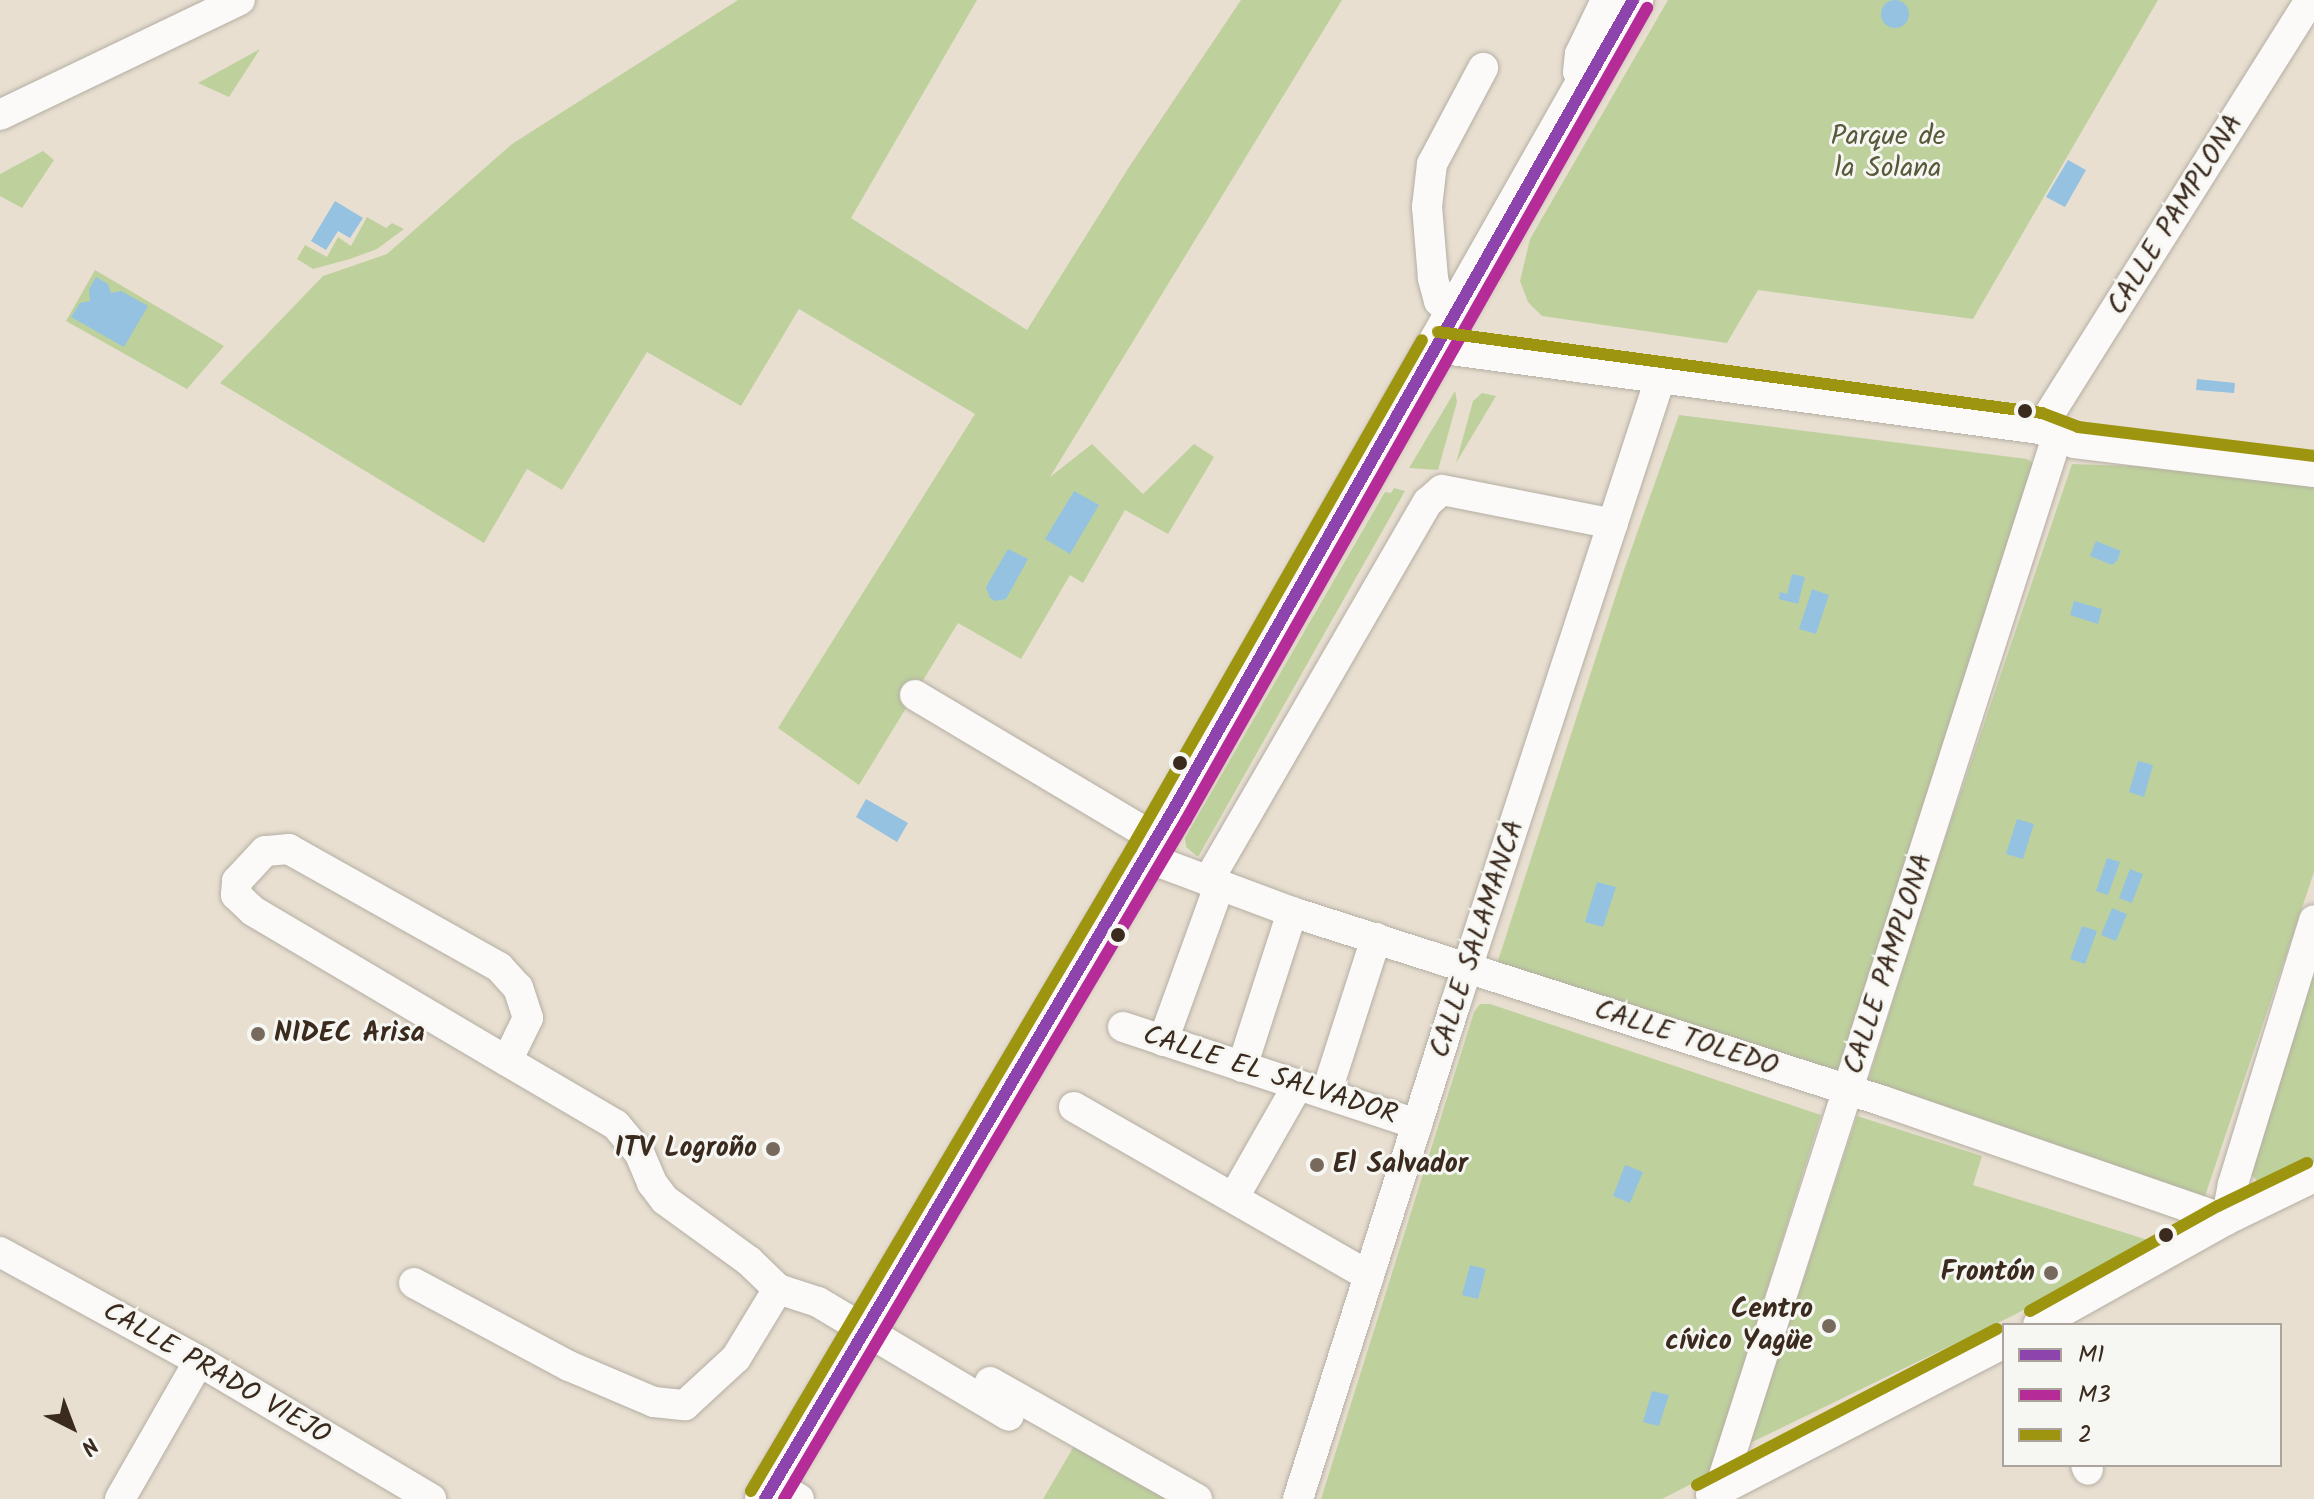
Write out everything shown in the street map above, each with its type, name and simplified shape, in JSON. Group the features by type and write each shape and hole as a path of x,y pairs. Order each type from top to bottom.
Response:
{"main road":[{"path":"779,1494 865,1332 1150,848 1633,0"}],"street":[{"path":"1578,97 1580,54 1606,0"},
{"name":"CALLE PAMPLONA","path":"1711,1495 1849,1092 2049,433 2310,0"},
{"path":"0,115 235,1"},
{"path":"1483,68 1432,164 1427,207 1433,278 1445,332 1660,379 2049,433 2074,443 2314,472"},
{"name":"CALLE SALAMANCA","path":"1298,1499 1660,379"},
{"path":"1163,1041 1214,884 1428,502 1442,490 1613,524"},
{"name":"CALLE TOLEDO","path":"915,695 1150,848 1214,884 1849,1092 2226,1220"},
{"path":"507,1061 528,1018 518,988 499,967 289,849 265,851 237,881 236,895 253,911 507,1061 616,1125 639,1152 652,1183 665,1200 749,1261 778,1289 818,1302 1009,1416"},
{"path":"1242,1067 1292,912"},
{"path":"2226,1220 2233,1184 2314,920"},
{"path":"1227,1193 1312,1090 1376,938"},
{"name":"CALLE EL SALVADOR","path":"1123,1027 1417,1124"},
{"path":"1074,1107 1369,1276"},
{"path":"2042,1323 2226,1220 2314,1177"},
{"name":"CALLE PRADO VIEJO","path":"0,1252 199,1361 431,1499"},
{"path":"414,1283 569,1366 654,1402 685,1405 736,1358 778,1289"},
{"path":"912,1338 1197,1499"},
{"path":"1711,1495 2002,1344"},
{"path":"120,1499 199,1361"}],"green space":[{"path":"738,0 977,0 851,218 1027,330 1129,167 1241,0 1342,0 1050,477 1092,444 1143,494 1194,444 1214,457 1168,534 1125,510 1083,583 1070,575 1021,659 958,623 859,785 778,728 975,414 799,309 741,406 647,352 562,490 527,469 484,543 220,383 323,276 387,254 512,144"},
{"name":"Parque de la Solana","path":"1668,0 2158,0 1973,319 1758,290 1727,343 1542,316 1528,302 1520,281 1530,239"},
{"path":"260,49 229,97 198,83"},
{"path":"43,151 54,160 22,208 0,196 0,174"},
{"path":"367,217 386,228 392,223 404,229 377,249 350,259 313,269 297,259 305,245 327,257 338,237 351,246"},
{"path":"95,270 224,346 187,389 66,321"},
{"path":"1455,391 1457,402 1438,470 1409,468"},
{"path":"1482,393 1496,396 1456,463 1473,401"},
{"path":"1679,415 2027,459 2033,463 1837,1072 1496,967 1624,570"},
{"path":"2072,464 2188,468 2314,482 2314,872 2204,1199 1867,1085 1921,910"},
{"path":"1394,488 1405,491 1198,857 1186,847 1185,838 1385,492 1391,493"},
{"path":"2314,955 2314,1169 2263,1187 2247,1170"},
{"path":"1480,1004 1490,1004 1821,1115 1709,1475 1662,1499 1321,1499 1474,1012"},
{"path":"1857,1116 1982,1156 1973,1185 2151,1241 2016,1314 1750,1443"},
{"path":"1077,1441 1175,1499 1043,1499"}],"water":[{"path":"1895,0 1905,4 1909,14 1905,24 1895,28 1885,24 1881,14 1885,4"},
{"path":"2068,160 2086,170 2065,207 2046,197"},
{"path":"335,201 363,218 350,238 338,231 326,250 311,241"},
{"path":"96,277 108,284 111,293 121,291 148,306 124,347 71,317 80,303 90,301 89,289"},
{"path":"2197,379 2235,383 2234,393 2196,390"},
{"path":"1074,491 1099,505 1070,554 1045,539"},
{"path":"2096,541 2121,551 2117,561 2112,565 2090,556"},
{"path":"1008,549 1028,559 1006,599 995,601 990,598 986,587"},
{"path":"1792,574 1805,577 1798,604 1779,599 1780,592 1787,594"},
{"path":"1812,589 1829,595 1816,634 1799,629"},
{"path":"2074,601 2102,609 2098,624 2070,615"},
{"path":"2138,761 2153,765 2144,797 2129,792"},
{"path":"866,799 908,823 897,842 856,817"},
{"path":"2017,819 2034,824 2023,859 2006,854"},
{"path":"2107,858 2120,862 2108,895 2096,891"},
{"path":"2130,869 2143,874 2132,903 2119,898"},
{"path":"1597,882 1616,887 1603,927 1585,922"},
{"path":"2112,908 2127,914 2116,941 2101,935"},
{"path":"2082,926 2097,931 2085,964 2070,959"},
{"path":"1625,1165 1643,1172 1630,1203 1613,1196"},
{"path":"1470,1265 1486,1269 1478,1299 1462,1295"},
{"path":"1652,1391 1669,1395 1659,1426 1643,1422"}],"transit line":[{"name":"M1","path":"765,1499 1172,812 1633,0"},
{"name":"M3","path":"784,1499 1186,820 1647,8"},
{"name":"2","path":"1438,332 2042,413 2078,427 2314,456"},
{"name":"2","path":"751,1491 1131,849 1422,340"},
{"name":"2","path":"2030,1311 2218,1206 2307,1163"},
{"name":"2","path":"1697,1485 1997,1329"}],"place":[{"name":"NIDEC Arisa","path":"258,1034"},
{"name":"ITV Logroño","path":"773,1149"},
{"name":"El Salvador","path":"1317,1165"},
{"name":"Frontón","path":"2051,1273"},
{"name":"Centro cívico Yagüe","path":"1829,1326"}]}
